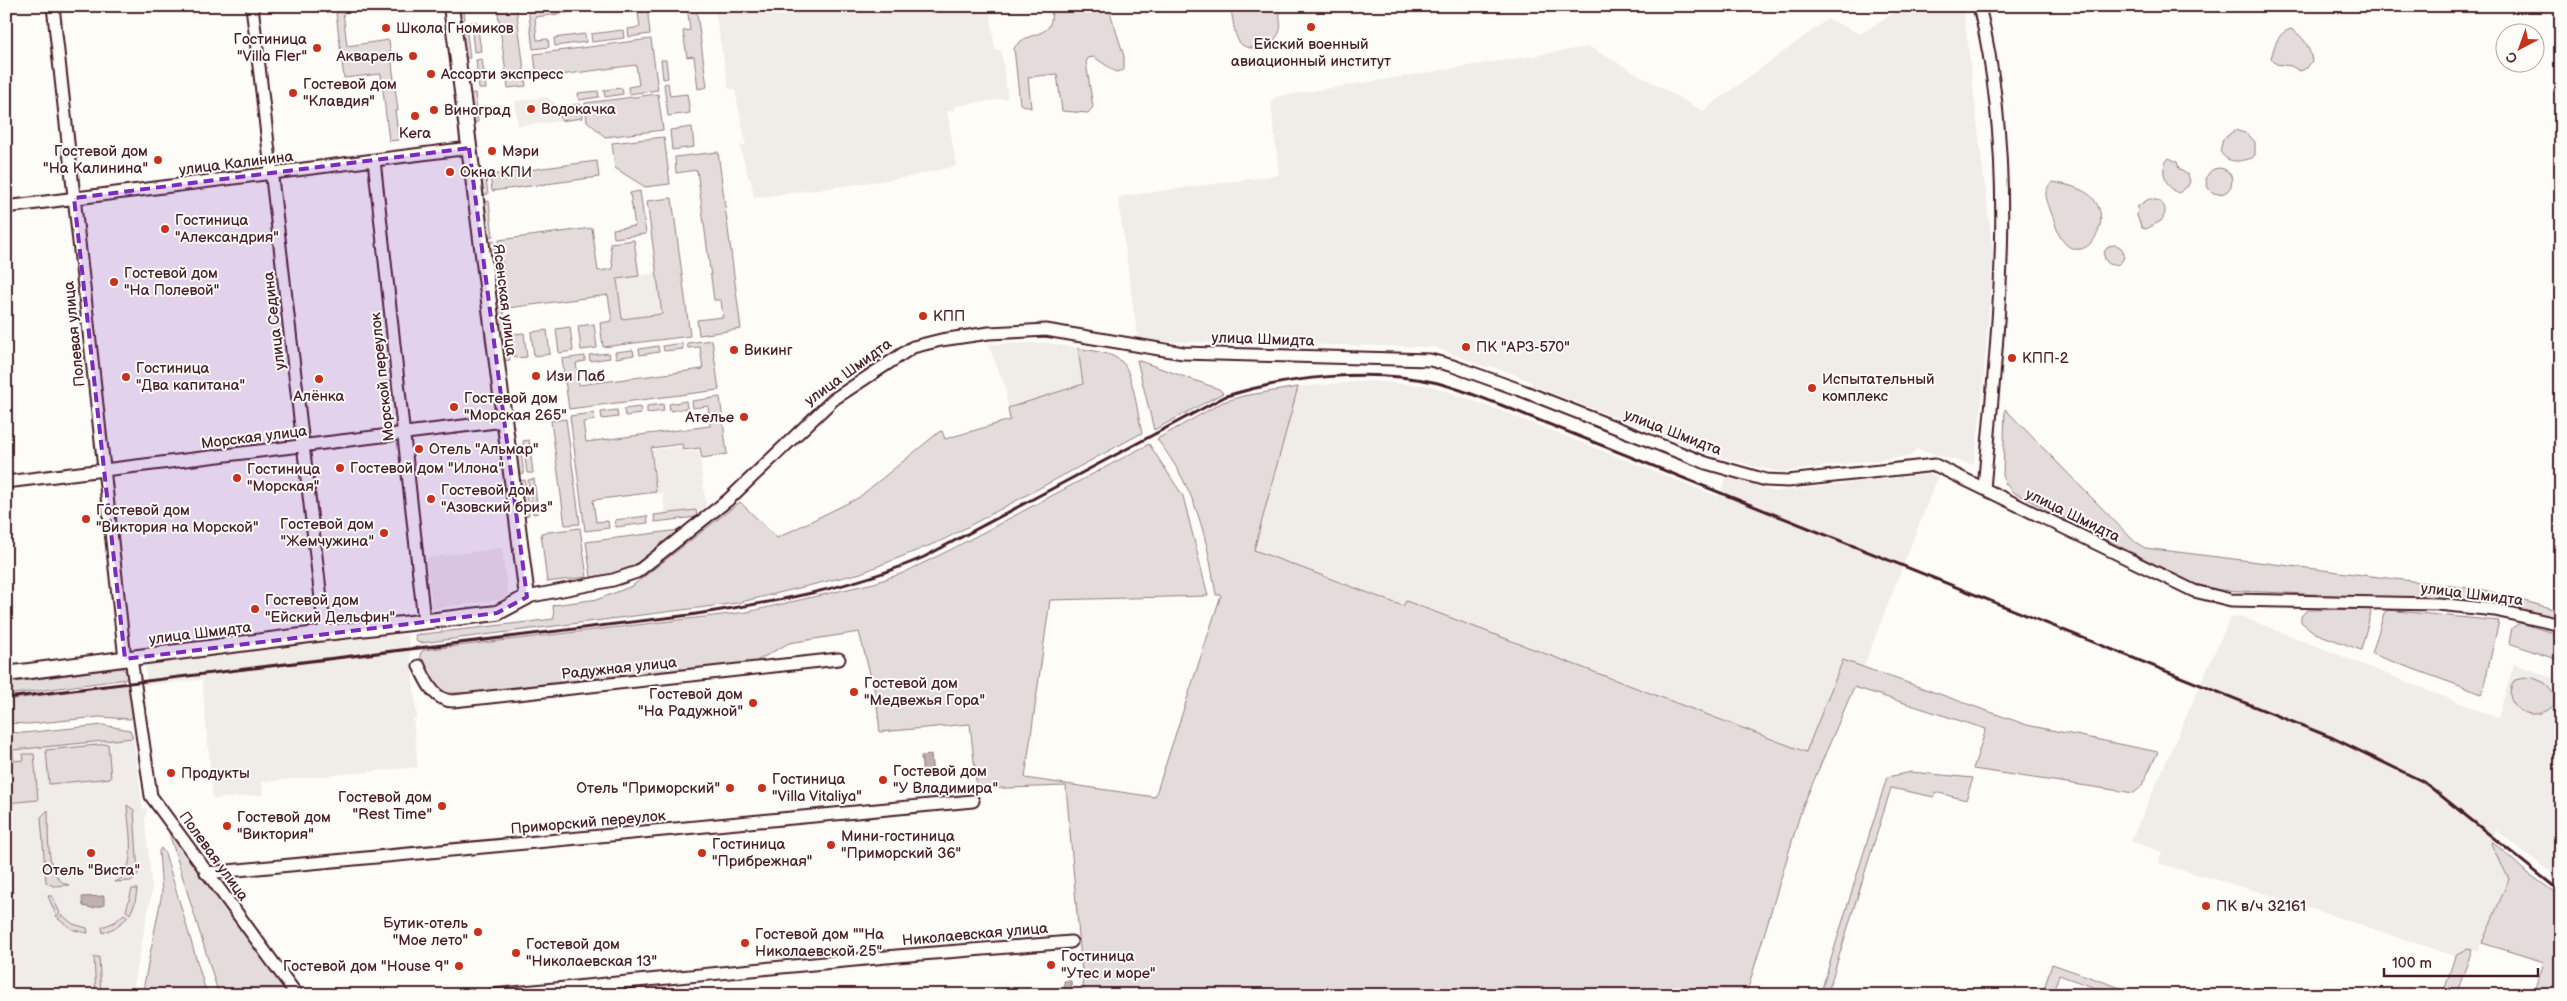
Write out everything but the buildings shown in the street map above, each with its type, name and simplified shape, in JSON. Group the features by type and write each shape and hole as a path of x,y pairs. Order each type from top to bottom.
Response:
{"street":[{"name":"Полевая улица","path":"53,6 104,470 128,658 141,721 151,796 297,995"},
{"name":"улица Седина","path":"252,6 325,633"},
{"name":"Ясенская улица","path":"451,6 527,597"},
{"path":"1978,6 1995,90 2002,205 2000,296 1984,489"},
{"name":"улица Калинина","path":"6,207 469,148"},
{"name":"Морской переулок","path":"374,160 424,621"},
{"name":"улица Шмидта","path":"6,674 496,613 527,597 613,580 637,572 728,500 811,420 864,377 913,347 941,340 989,333 1046,330 1183,353 1430,360 1453,366 1523,391 1706,463 1757,478 1788,481 1935,465 2092,543 2209,596 2231,600 2438,604 2495,610 2561,625"},
{"name":"Морская улица","path":"6,482 504,421"},
{"name":"Радужная улица","path":"419,666 435,694 449,702 840,658"},
{"name":"Приморский переулок","path":"206,873 973,801"},
{"name":"Николаевская улица","path":"492,995 897,956 1071,942"}],"highlighted area":[{"path":"469,148 527,597 497,613 125,659 74,198"}],"shaded area":[{"path":"457,6 472,6 472,11 464,12 465,19 459,20"},
{"path":"497,6 516,6 526,86 508,88"},
{"path":"528,6 619,6 535,17 537,40 548,39 549,47 533,49"},
{"path":"637,6 647,6 650,34 629,37 628,29 640,27"},
{"path":"687,6 696,6 707,87 698,89 694,56 687,57 683,31 690,30"},
{"path":"714,6 989,6 995,50 1001,50 1008,98 954,106 954,110 947,111 956,166 908,177 754,198 751,179 749,179 740,147 746,145 735,89 729,89"},
{"path":"1051,6 1108,6 1124,56 1124,70 1116,72 1094,57 1088,58 1086,62 1093,107 1088,113 1062,111 1057,74 1028,77 1031,108 1020,104 1014,48 1020,42 1045,30 1051,18"},
{"path":"1230,6 1280,6 1280,31 1275,40 1269,46 1257,48 1242,45 1235,33"},
{"path":"1905,6 1963,6 1993,253 1982,400 1974,465 1916,449 1911,456 1779,472 1719,457 1531,385 1532,382 1511,373 1490,366 1488,368 1434,347 1138,341 1118,197 1279,175 1271,102 1275,97 1589,47 1703,111 1828,19 1861,34"},
{"path":"343,12 347,46 389,40 398,111 395,111 399,140 389,141 381,74 344,78 336,13"},
{"path":"471,22 477,22 481,51 474,52"},
{"path":"459,25 466,25 470,58 464,58"},
{"path":"2291,29 2305,42 2312,61 2307,68 2300,71 2291,66 2276,64 2271,58 2275,44 2283,33"},
{"path":"623,30 624,38 592,42 591,34"},
{"path":"585,34 586,42 555,46 554,38"},
{"path":"651,39 658,90 629,94 628,87 639,85 636,65 537,78 534,54"},
{"path":"482,59 486,89 479,89 476,60"},
{"path":"661,60 666,60 668,78 663,79"},
{"path":"668,83 670,96 687,94 690,113 668,116 664,84"},
{"path":"622,88 623,94 605,97 604,90"},
{"path":"598,91 599,97 579,100 578,93"},
{"path":"475,93 478,122 472,123 468,94"},
{"path":"658,94 663,130 605,137 587,121 585,103"},
{"path":"547,97 559,107 561,121 518,126 515,101"},
{"path":"580,104 582,118 561,121 559,107"},
{"path":"692,127 694,147 672,150 670,130"},
{"path":"2235,130 2248,134 2255,142 2255,155 2252,158 2234,161 2226,158 2220,151 2223,139"},
{"path":"664,137 670,184 645,187 615,168 612,143"},
{"path":"718,152 741,329 699,335 697,320 723,317 721,300 714,300 697,170 676,173 675,157"},
{"path":"2169,158 2177,162 2179,169 2188,175 2190,181 2188,186 2179,193 2170,187 2165,178 2164,167"},
{"path":"597,161 599,177 492,191 490,175"},
{"path":"2219,168 2229,171 2232,181 2229,191 2219,194 2209,191 2206,181 2209,171"},
{"path":"485,171 488,194 481,195 478,172"},
{"path":"2053,182 2079,189 2093,198 2099,210 2100,222 2097,234 2091,243 2082,249 2072,248 2059,235 2046,196 2049,185"},
{"path":"640,191 646,234 614,238 613,229 635,226 630,193"},
{"path":"672,198 690,336 603,347 600,323 612,321 608,295 508,308 499,240 592,228 598,271 613,269 610,243 634,240 639,276 617,279 622,319 662,314 647,201"},
{"path":"2149,199 2154,199 2164,205 2165,212 2161,221 2146,229 2142,228 2137,216 2138,206"},
{"path":"489,201 493,236 487,237 482,202"},
{"path":"494,241 510,360 503,361 487,242"},
{"path":"2114,245 2121,248 2124,255 2121,262 2114,265 2107,262 2104,255 2107,248"},
{"path":"657,273 662,314 622,319 617,279"},
{"path":"594,324 597,348 581,350 578,326"},
{"path":"570,327 573,351 559,353 556,329"},
{"path":"547,330 550,354 534,356 531,332"},
{"path":"524,333 527,357 515,358 512,334"},
{"path":"712,340 719,390 569,409 562,359 585,356 585,361 576,363 579,385 703,369 700,347 688,348 687,343"},
{"path":"682,343 683,349 664,351 663,346"},
{"path":"1046,343 1078,348 1083,384 1008,408 1005,386 988,344"},
{"path":"658,346 659,352 640,355 639,349"},
{"path":"1078,348 1113,356 1126,367 1132,385 1142,433 943,540 861,573 737,603 417,642 415,635 554,619 553,605 599,599 632,586 740,502 777,538 858,498 939,432 942,431 945,439 1010,420 1008,408 1083,384"},
{"path":"633,350 634,355 616,358 615,352"},
{"path":"609,353 610,358 590,361 589,355"},
{"path":"1137,360 1219,389 1223,393 1154,430"},
{"path":"1369,381 1432,386 1499,410 1719,497 1727,475 1774,492 1929,474 1938,476 1863,668 1843,661 1806,752 1406,602 1404,606 1254,550 1298,387"},
{"path":"1298,387 1254,550 1403,606 1406,601 1806,752 1843,660 2027,725 2158,752 2141,787 2134,793 1973,769 1986,729 1854,687 1802,808 1746,995 1084,995 1066,786 977,789 970,724 880,732 876,696 859,632 789,643 751,664 474,693 443,693 423,667 420,654 423,650 747,612 874,583 903,573 950,550 1149,444 1183,496 1208,596 1050,600 1025,778 1155,797 1221,595 1216,595 1203,532 1190,494 1181,476 1157,439 1223,402 1243,396"},
{"path":"720,397 727,454 702,458 700,448 683,450 682,444 651,448 656,492 593,500 596,522 608,521 609,528 585,531 570,416 594,413 595,420 583,422 586,442 710,426 708,406 693,408 692,401"},
{"path":"686,401 687,408 670,411 669,404"},
{"path":"663,404 664,411 647,413 647,406"},
{"path":"640,407 641,414 625,416 624,409"},
{"path":"2005,409 2135,542 2145,548 2484,590 2561,611 2561,621 2486,602 2219,590 2192,583 2013,492 2005,483 2003,475"},
{"path":"617,410 618,417 602,419 601,412"},
{"path":"566,419 580,524 565,525 551,421"},
{"path":"529,440 533,473 527,473 523,441"},
{"path":"520,445 524,474 517,475 513,446"},
{"path":"682,446 683,452 699,450 706,506 704,509 665,513 663,492 657,493 652,450"},
{"path":"534,479 538,513 533,514 528,480"},
{"path":"525,480 529,515 522,516 517,481"},
{"path":"696,510 697,517 655,522 654,515"},
{"path":"647,516 648,523 616,527 615,520"},
{"path":"580,528 587,577 547,582 541,533"},
{"path":"679,530 627,572 591,577 586,542"},
{"path":"502,548 508,594 504,599 432,609 426,558"},
{"path":"2369,609 2371,612 2361,650 2315,633 2301,622 2301,616 2308,610"},
{"path":"2388,610 2499,621 2482,694 2372,654 2384,613"},
{"path":"2240,616 2498,718 2514,664 2561,681 2561,880 2496,830 2491,844 2509,879 2478,952 2468,949 2455,956 2270,895 2158,863 2162,852 2131,841 2230,618"},
{"path":"2520,623 2561,635 2561,661 2509,643 2512,628"},
{"path":"377,634 408,635 417,718 413,719 418,767 262,782 263,795 213,799 202,680 147,685 145,665"},
{"path":"121,668 126,671 127,679 6,695 6,683"},
{"path":"2531,677 2545,683 2554,695 2554,705 2546,711 2537,714 2520,710 2514,705 2511,698 2511,689 2515,680"},
{"path":"127,684 131,688 135,715 130,719 99,717 29,724 6,723 6,700"},
{"path":"103,725 130,730 133,738 13,750 14,761 24,760 23,754 34,754 38,800 6,803 6,732 23,733"},
{"path":"133,738 143,809 147,809 145,819 152,890 132,995 6,995 6,750"},
{"path":"108,744 111,778 49,784 46,750"},
{"path":"931,755 933,775 923,775 921,756"},
{"path":"1911,772 1973,778 1966,800 1935,792 1934,797 1891,788 1827,995 1820,995 1887,777"},
{"path":"127,805 134,810 138,874 131,881 115,882 122,877 130,859"},
{"path":"48,810 48,842 52,865 55,874 61,881 69,885 53,886 46,882 41,817"},
{"path":"167,826 291,995 219,995"},
{"path":"2492,841 2525,871 2561,897 2561,995 2534,995 2544,962 2482,943 2509,879 2491,844"},
{"path":"161,848 165,853 207,995 142,995 162,893 159,851"},
{"path":"132,889 137,889 135,903 130,914 126,911"},
{"path":"48,896 52,896 60,913 57,917"},
{"path":"104,896 104,905 92,908 83,906 82,897"},
{"path":"124,914 128,917 116,927 103,933 102,927 115,922"},
{"path":"62,915 73,924 87,928 88,933 74,930 58,919"},
{"path":"2468,949 2472,950 2456,995 2443,995 2455,956"},
{"path":"94,957 99,957 101,995 96,995"},
{"path":"2052,964 2141,995 2115,995 2059,975 2052,995 2042,995"},
{"path":"1064,981 1071,981 1072,995 1065,995"}],"railway":[{"path":"6,698 690,615 809,594 868,578 924,557 1226,396 1250,389 1301,380 1355,375 1382,376 1433,382 1467,392 2333,738 2424,782 2561,892"}],"place":[{"name":"Ейский военный авиационный институт","path":"1311,27"},
{"name":"Школа Гномиков","path":"386,28"},
{"name":"Гостиница \"Villa Fler\"","path":"317,48"},
{"name":"Акварель","path":"413,56"},
{"name":"Ассорти экспресс","path":"431,74"},
{"name":"Гостевой дом \"Клавдия\"","path":"293,93"},
{"name":"Водокачка","path":"531,109"},
{"name":"Виноград","path":"434,110"},
{"name":"Кега","path":"415,116"},
{"name":"Мэри","path":"492,151"},
{"name":"Гостевой дом \"На Калинина\"","path":"158,160"},
{"name":"Окна КПИ","path":"450,172"},
{"name":"Гостиница \"Александрия\"","path":"165,229"},
{"name":"Гостевой дом \"На Полевой\"","path":"114,282"},
{"name":"КПП","path":"923,316"},
{"name":"ПК \"АРЗ-570\"","path":"1466,347"},
{"name":"Викинг","path":"734,350"},
{"name":"КПП-2","path":"2012,358"},
{"name":"Изи Паб","path":"536,376"},
{"name":"Гостиница \"Два капитана\"","path":"126,377"},
{"name":"Алёнка","path":"319,379"},
{"name":"Испытательный комплекс","path":"1812,388"},
{"name":"Гостевой дом \"Морская 265\"","path":"454,407"},
{"name":"Ателье","path":"744,417"},
{"name":"Отель \"Альмар\"","path":"419,449"},
{"name":"Гостевой дом \"Илона\"","path":"340,468"},
{"name":"Гостиница \"Морская\"","path":"237,478"},
{"name":"Гостевой дом \"Азовский бриз\"","path":"431,499"},
{"name":"Гостевой дом \"Виктория на Морской\"","path":"86,519"},
{"name":"Гостевой дом \"Жемчужина\"","path":"384,533"},
{"name":"Гостевой дом \"Ейский Дельфин\"","path":"255,609"},
{"name":"Гостевой дом \"Медвежья Гора\"","path":"854,692"},
{"name":"Гостевой дом \"На Радужной\"","path":"753,703"},
{"name":"Продукты","path":"171,773"},
{"name":"Гостевой дом \"У Владимира\"","path":"883,780"},
{"name":"Отель \"Приморский\"","path":"730,788"},
{"name":"Гостиница \"Villa Vitaliya\"","path":"762,788"},
{"name":"Гостевой дом \"Rest Time\"","path":"442,806"},
{"name":"Гостевой дом \"Виктория\"","path":"227,826"},
{"name":"Мини-гостиница \"Приморский 36\"","path":"831,845"},
{"name":"Отель \"Виста\"","path":"91,853"},
{"name":"Гостиница \"Прибрежная\"","path":"702,853"},
{"name":"ПК в/ч 32161","path":"2206,906"},
{"name":"Бутик-отель \"Мое лето\"","path":"478,932"},
{"name":"Гостевой дом \"\"На Николаевской 25\"","path":"745,943"},
{"name":"Гостевой дом \"Николаевская 13\"","path":"516,953"},
{"name":"Гостиница \"Утес и море\"","path":"1051,965"},
{"name":"Гостевой дом \"House 9\"","path":"459,966"}]}
